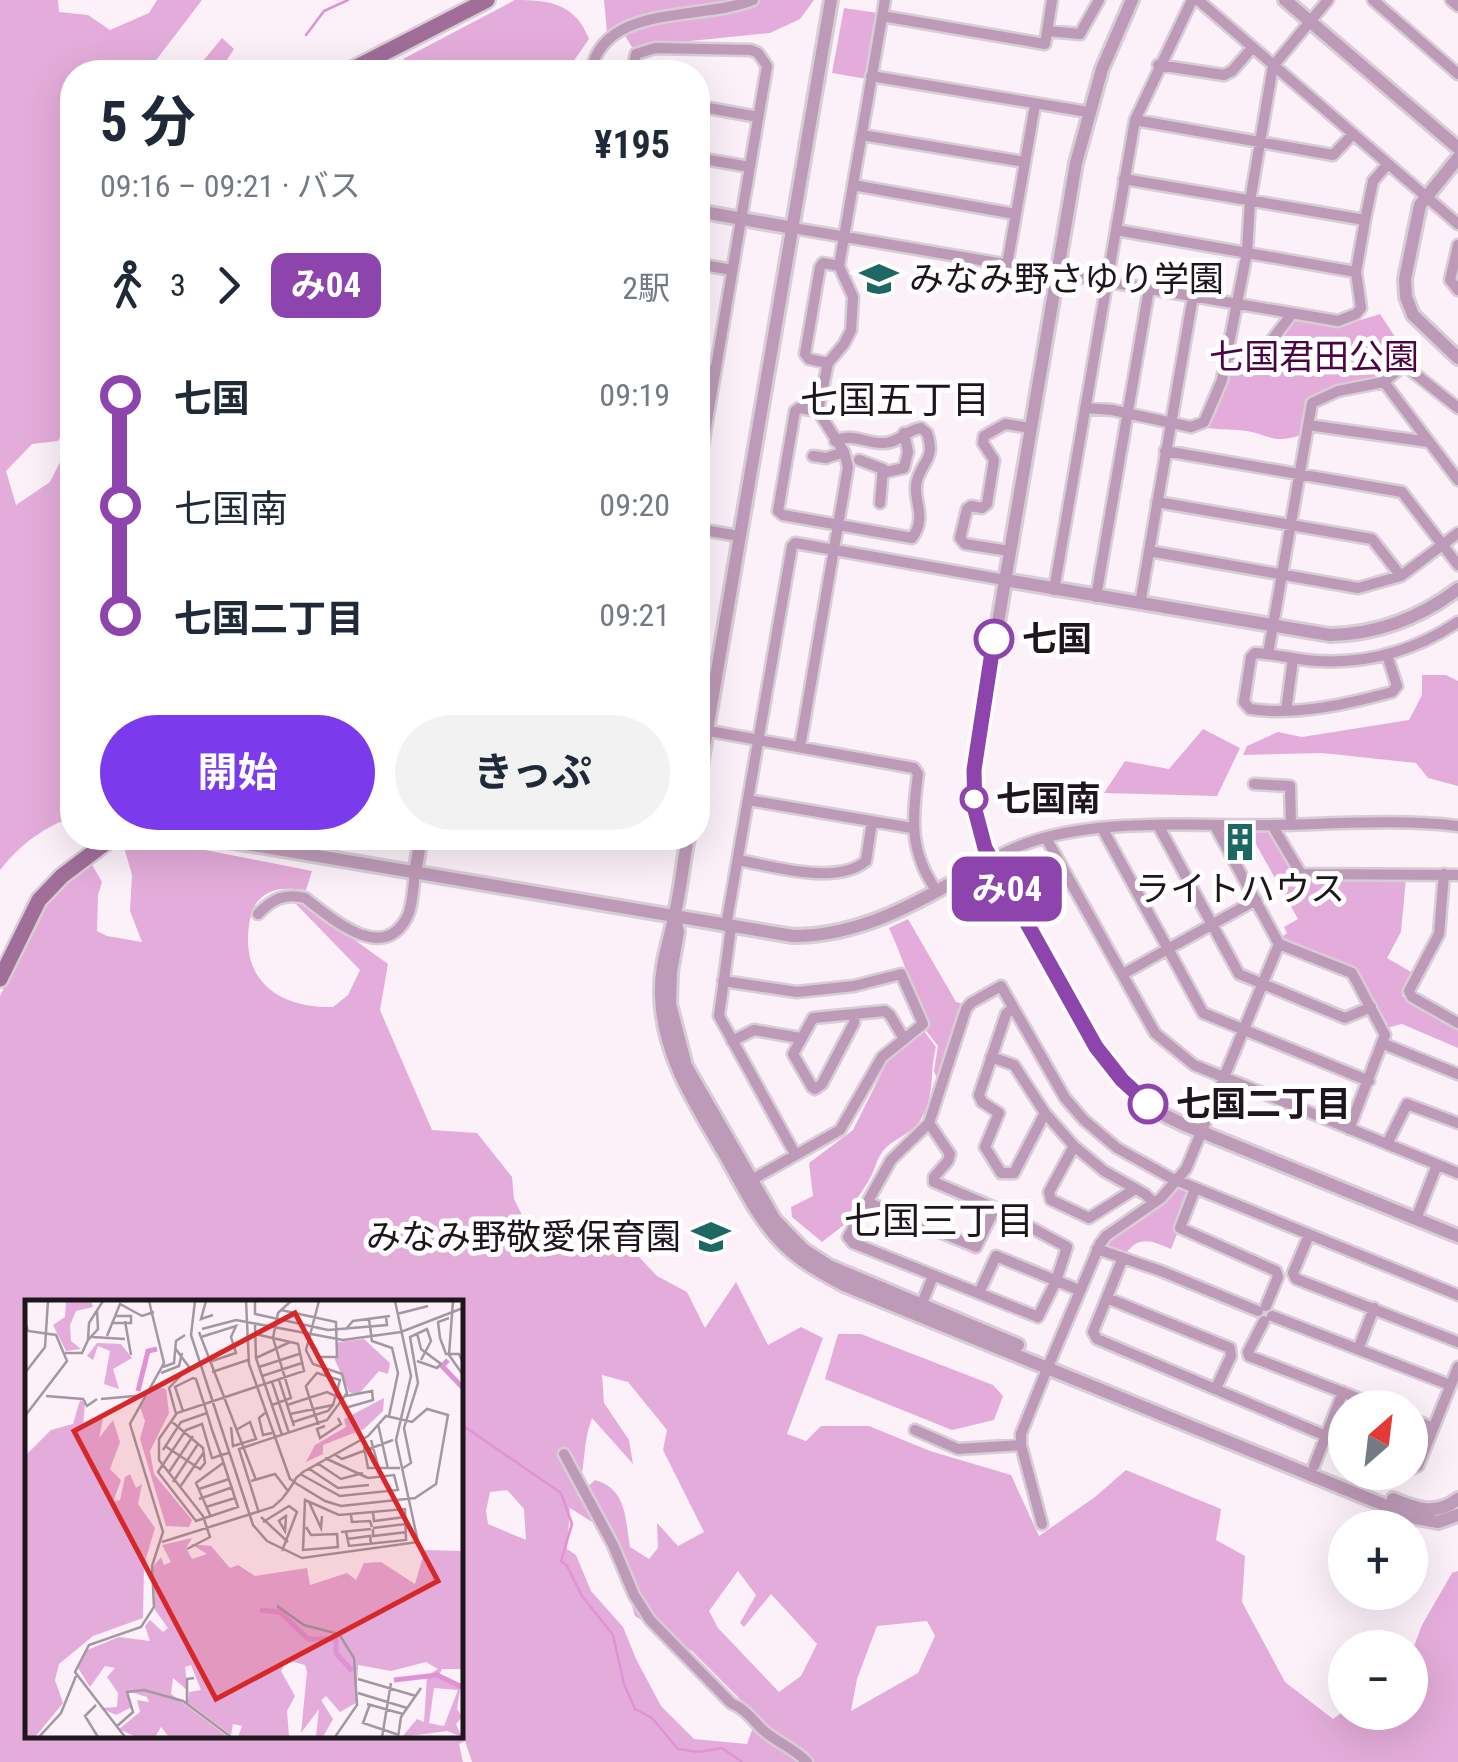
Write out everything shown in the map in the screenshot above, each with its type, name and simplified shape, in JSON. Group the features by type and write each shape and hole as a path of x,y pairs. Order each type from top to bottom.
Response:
{"main road":[{"path":"368,60 463,5 487,0"},
{"path":"0,979 26,922 48,889 97,850"}],"street":[{"path":"594,60 605,40 626,26 753,0"},
{"path":"710,689 740,536 831,0"},
{"path":"850,458 818,411 828,363 844,344 853,314 853,297 840,266 885,0"},
{"path":"882,16 1045,44 1052,0"},
{"path":"1048,31 1080,34 1098,0"},
{"path":"1132,0 1102,69 1076,162 974,770 977,823 991,860 1110,1068 1148,1104 1202,1132 1458,1236"},
{"path":"1054,590 1135,120 1158,65 1195,0 1458,224"},
{"path":"1286,0 1458,148"},
{"path":"1085,408 1198,427 1204,422 1228,354 1247,252 1258,142 1273,66 1328,0"},
{"path":"1373,0 1458,74"},
{"path":"1451,0 1458,6"},
{"path":"1158,65 1228,74 1252,48"},
{"path":"634,60 641,50 754,51 767,66 710,402"},
{"path":"871,76 1088,112"},
{"path":"1007,265 1035,105"},
{"path":"710,108 758,117"},
{"path":"1135,120 1333,155 1353,134"},
{"path":"862,135 1025,162"},
{"path":"1458,158 1426,196 1416,217 1405,279 1406,297 1419,324 1458,358"},
{"path":"710,160 750,166"},
{"path":"710,214 1338,321 1356,314 1362,304 1356,272 1365,220 1374,181 1388,165"},
{"path":"1124,179 1365,220"},
{"path":"853,185 1015,214"},
{"path":"1116,230 1356,272"},
{"path":"1458,245 1450,280 1458,290"},
{"path":"828,363 809,359 805,354 820,267 823,263 840,266"},
{"path":"710,266 732,270"},
{"path":"1096,597 1150,289"},
{"path":"1140,604 1192,296"},
{"path":"1228,354 1258,358 1292,314"},
{"path":"1268,654 1310,406 1338,391 1384,382 1398,368 1408,366 1458,408"},
{"path":"710,371 715,372"},
{"path":"1384,382 1458,480"},
{"path":"818,411 794,411 778,508 784,515 912,538 921,506 916,495 918,476 928,462 930,439 921,428 904,433 896,442 866,442 844,436 835,440"},
{"path":"1009,552 965,544 960,538 966,509 987,504 994,460 982,443 984,436 1005,424 1031,428"},
{"path":"1308,425 1429,442"},
{"path":"882,473 904,468 908,452 904,433"},
{"path":"800,747 850,458 866,442"},
{"path":"1165,452 1402,492 1458,565"},
{"path":"813,456 850,458 883,469 880,503"},
{"path":"1158,502 1372,539 1401,576"},
{"path":"710,530 740,536"},
{"path":"1149,552 1358,588 1401,576 1458,533"},
{"path":"795,1154 718,1009 738,860 792,546 1316,634 1345,635 1384,628 1416,616 1458,589"},
{"path":"1416,616 1427,640"},
{"path":"1388,655 1396,686 1392,692 1286,711 1250,710 1244,702 1255,653 1334,662 1388,655 1457,624"},
{"path":"1286,711 1293,659"},
{"path":"710,731 914,768 918,774 912,828 919,860 937,890"},
{"path":"1254,784 1290,786 1291,825"},
{"path":"748,800 912,828"},
{"path":"738,860 822,874 860,866 866,860 872,822"},
{"path":"281,850 793,936 840,933 882,919 1014,846 1102,828 1431,823 1458,826"},
{"path":"1272,825 1301,874 1458,875"},
{"path":"1215,826 1279,944 1352,973 1386,1035 1349,1128"},
{"path":"1159,827 1240,974 1344,1018 1371,1007"},
{"path":"1102,828 1203,1012 1368,1081"},
{"path":"1046,838 1157,1036 1194,1065 1458,1173"},
{"path":"258,914 277,898 295,896 305,898 360,936 386,936 402,925 408,915 419,850"},
{"path":"686,850 675,916 678,932 670,1004 681,1054 771,1231 798,1258 825,1275 1423,1510 1445,1508 1458,1499"},
{"path":"1444,874 1439,934 1409,991 1412,997 1458,1022"},
{"path":"1123,974 1256,900"},
{"path":"1042,1524 1021,1445 1022,1434 1079,1290 1106,1236 1179,1180 1279,944"},
{"path":"722,981 797,992 854,986 901,974 923,1024 880,1060 840,1130 746,1183"},
{"path":"929,1123 950,1154 934,1182 1066,1244 1068,1251 1038,1317 850,1240 848,1234 891,1160 929,1123 968,1006 1000,986 1051,1077 1084,1120 1132,1158 1458,1295"},
{"path":"1013,1008 1006,1014 979,1095 982,1102 999,1113 984,1146 1001,1172 1014,1173 1045,1113"},
{"path":"855,1014 854,1023 816,1089 793,1057 813,1018 855,1014 889,1013 904,1039"},
{"path":"732,1041 754,1030 800,1038"},
{"path":"1384,1044 1458,1074"},
{"path":"992,1057 1014,1065 1045,1113 1074,1146 1104,1171 1154,1202"},
{"path":"1387,1144 1407,1104 1458,1123"},
{"path":"1074,1146 1049,1192 1052,1200 1089,1218 1135,1188"},
{"path":"1416,1219 1437,1165"},
{"path":"746,1183 774,1220 811,1255 850,1277 1416,1518 1432,1522 1458,1515"},
{"path":"1196,1188 1181,1230 1276,1271 1278,1277 1249,1356 1338,1390"},
{"path":"867,1202 976,1246 994,1208"},
{"path":"1309,1235 1294,1274 1296,1279 1458,1342"},
{"path":"1097,1250 1162,1271 1450,1385"},
{"path":"978,1293 996,1256 1079,1290"},
{"path":"1122,1260 1093,1332 1097,1340 1328,1438"},
{"path":"922,1306 933,1276"},
{"path":"1107,1298 1230,1348 1231,1356 1216,1388"},
{"path":"1358,1347 1374,1308"},
{"path":"1428,1441 1458,1366"},
{"path":"1428,1426 1433,1428"},
{"path":"1314,1466 1328,1427"},
{"path":"915,1430 958,1448 1021,1445"},
{"path":"564,1454 613,1545 634,1596 650,1620 731,1703 743,1708 768,1734 789,1745 806,1762"}],"green space":[{"path":"0,0 58,0 59,12 88,15 110,30 149,13 157,0 202,0 156,60 60,60 60,437 58,441 32,444 6,471 16,505 50,482 60,462 60,823 32,838 0,870"},
{"path":"515,0 560,6 576,18 589,39 574,60 403,59"},
{"path":"604,0 814,0 800,19 770,33 632,47 619,26 607,33"},
{"path":"844,8 878,13 867,79 832,73"},
{"path":"222,38 234,49 227,60 204,60"},
{"name":"七国君田公園","path":"1380,314 1405,352 1383,379 1308,400 1301,435 1279,439 1247,431 1207,428 1232,363 1235,360 1260,364 1298,317 1344,325"},
{"path":"1422,675 1446,675 1458,681 1458,786 1428,778 1416,763 1322,753 1243,755 1247,746 1278,732 1302,737 1409,720 1422,695"},
{"path":"1203,729 1240,748 1217,796 1104,793 1125,761 1169,769"},
{"path":"1266,829 1298,881 1406,878 1401,932 1387,958 1413,973 1402,996 1458,1026 1458,1048 1402,1024 1386,1028 1357,970 1282,937 1287,933 1284,927 1298,919 1248,830"},
{"path":"125,850 205,850 312,871 306,890 273,891 254,907 248,945 258,976 281,997 296,1003 333,1007 348,995 360,970 293,901 302,902 388,964 380,1010 432,1130 477,1133 512,1177 514,1199 534,1239 639,1257 657,1276 687,1292 705,1328 736,1282 768,1345 801,1327 823,1338 787,1434 806,1441 821,1426 869,1426 930,1451 1011,1475 1039,1536 1126,1470 1221,1509 1216,1540 1245,1556 1242,1602 1285,1682 1328,1715 1328,1730 1428,1730 1428,1630 1420,1630 1452,1573 1458,1571 1458,1762 472,1762 465,1741 459,1744 463,1762 0,1762 0,996 46,903 91,863 102,882 97,931 142,942 130,911 132,875","holes":["602,1375 628,1382 667,1430 663,1450 704,1532 678,1546 657,1523 658,1548 649,1559 630,1547 623,1506 613,1490 595,1480 577,1496 592,1418 633,1464 629,1440 604,1403","507,1490 524,1509 526,1540 488,1524 490,1492","570,1508 611,1534 635,1616 692,1651 757,1716 747,1744 694,1739 661,1706 623,1627 591,1591 576,1555 567,1549","738,1571 756,1595 740,1623 744,1627 771,1594 817,1644 801,1676 779,1692 718,1628 709,1611","927,1621 935,1636 918,1673 851,1711 857,1679 877,1626"]},
{"path":"908,919 956,1002 963,1004 937,1079 934,1071 938,1046 925,1029 929,1025 889,928"},
{"path":"924,1031 936,1047 924,1113 915,1126 883,1151 849,1221 822,1242 792,1217 791,1207 813,1196 809,1163 853,1130 887,1062"},
{"path":"1182,1186 1189,1192 1171,1249 1145,1241 1134,1245 1124,1256 1105,1248 1109,1238"},
{"path":"838,1334 861,1334 993,1385 1003,1396 994,1420 952,1430 825,1379"}],"waterway":[{"path":"306,35 324,11 348,0"},
{"path":"465,1427 561,1493 572,1524 561,1561 613,1635 624,1684 635,1709 652,1718 678,1749 699,1752 722,1748 742,1762"}],"bus line":[{"name":"み04","path":"994,639 973,788 985,848 1096,1047 1110,1068 1148,1104"}],"place":[{"name":"みなみ野さゆり学園","path":"879,279"},
{"name":"七国","path":"994,639"},
{"name":"七国南","path":"974,799"},
{"name":"ライトハウス","path":"1240,842"},
{"name":"七国二丁目","path":"1148,1104"},
{"name":"みなみ野敬愛保育園","path":"711,1237"}],"district":[{"name":"七国五丁目","path":"895,400"},
{"name":"七国三丁目","path":"939,1221"}]}
